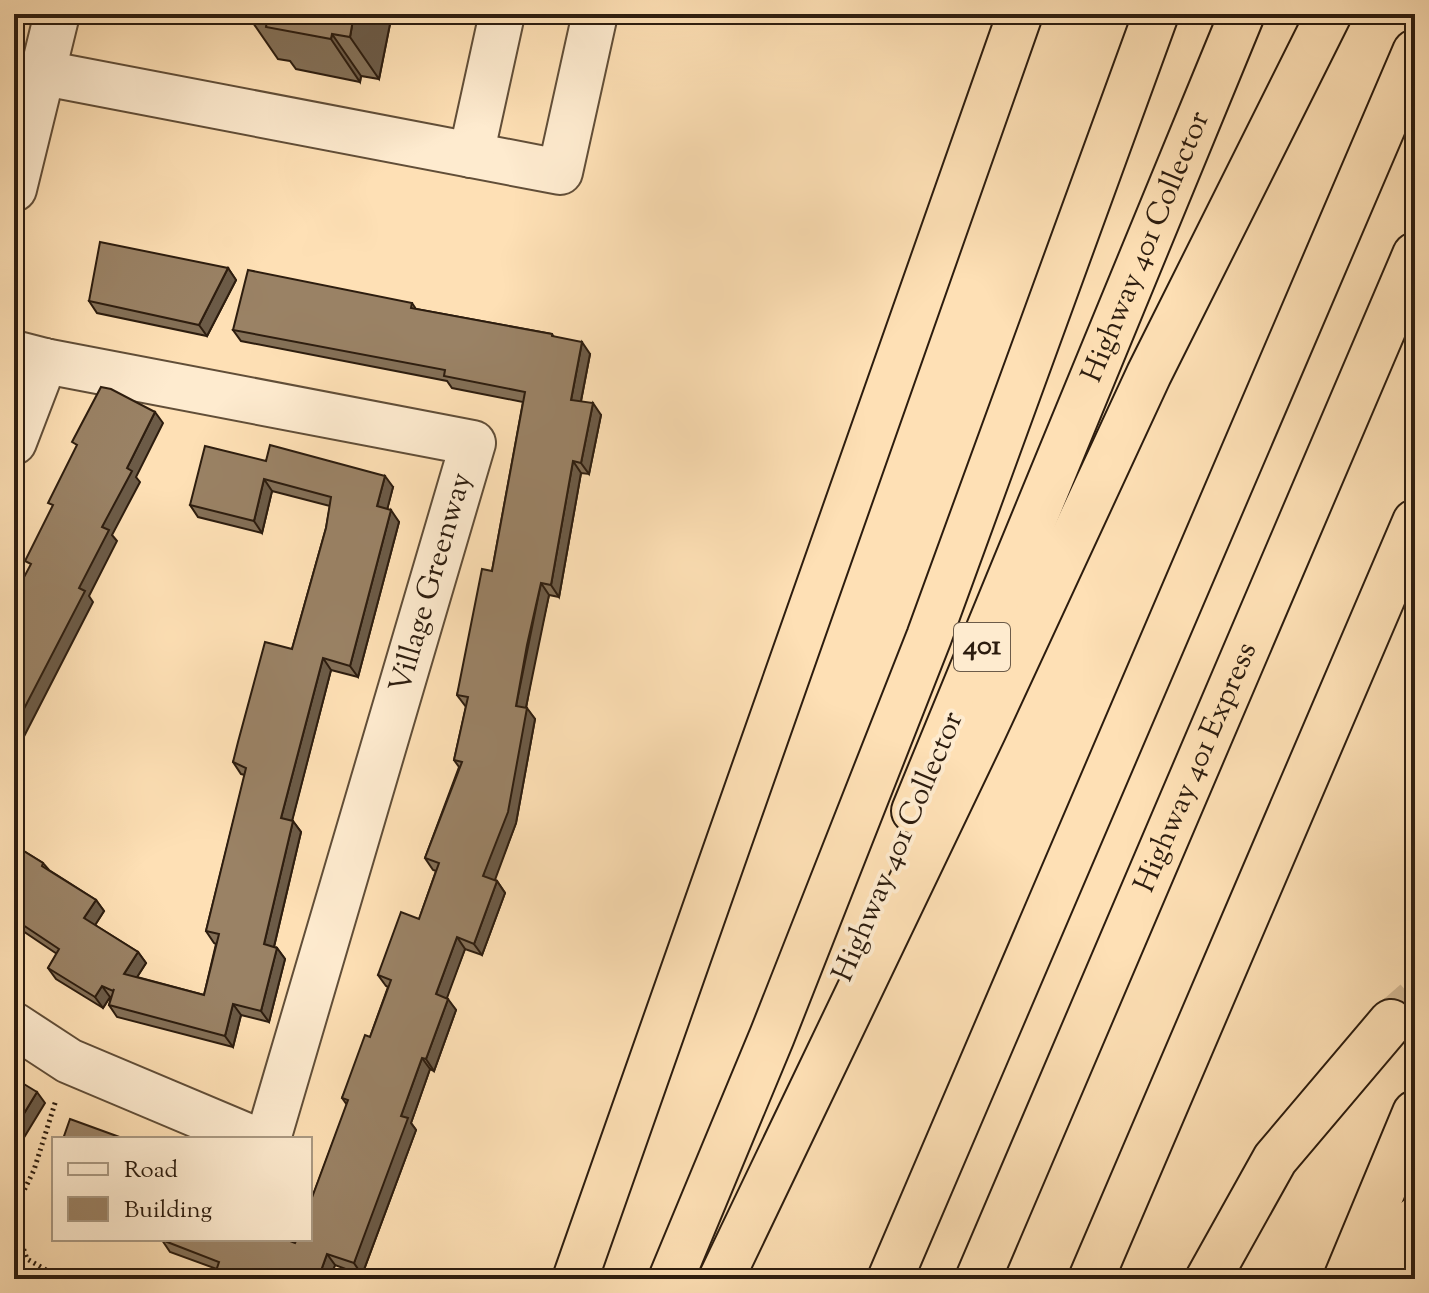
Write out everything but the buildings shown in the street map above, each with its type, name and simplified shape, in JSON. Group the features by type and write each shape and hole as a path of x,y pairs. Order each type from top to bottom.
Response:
{"highway":[{"path":"575,1279 1020,14"},
{"path":"671,1279 772,1036 929,637 1156,14"},
{"name":"Highway 401 Collector","path":"720,1279 1242,14"},
{"path":"720,1279 984,730 1149,374 1329,14"},
{"path":"890,1279 1415,52"},
{"name":"Highway 401 Express","path":"978,1279 1415,255"},
{"path":"1091,1279 1415,522"},
{"path":"1208,1279 1275,1159 1391,1022"},
{"path":"1346,1279 1415,1113"},
{"path":"1387,1279 1415,1220"}],"street":[{"path":"14,189 57,14"},
{"path":"471,155 502,14"},
{"path":"44,73 560,172 595,14"},
{"name":"Village Greenway","path":"14,442 30,357 473,443 269,1137"},
{"path":"14,1025 69,1061 249,1137"}],"path":[{"path":"14,1211 34,1170 69,1061"},
{"path":"14,1221 27,1259 62,1279"}],"tunnel":[{"path":"1391,1022 1415,1001"}]}
